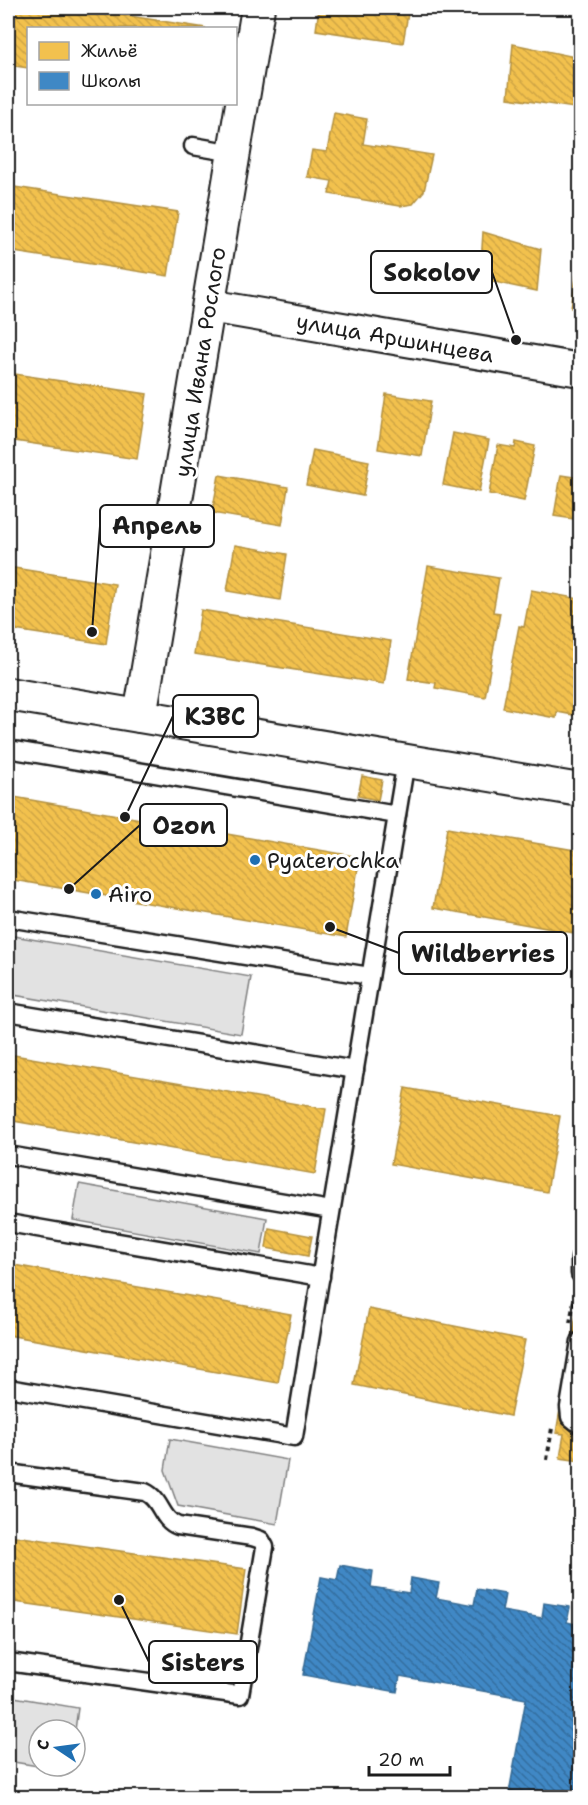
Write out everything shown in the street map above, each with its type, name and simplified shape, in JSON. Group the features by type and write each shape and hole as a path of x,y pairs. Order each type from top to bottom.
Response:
{"street":[{"name":"улица Ивана Рослого","path":"141,716 258,8"},
{"name":"улица Аршинцева","path":"209,306 580,370"},
{"path":"8,694 580,790"}],"lane":[{"path":"193,146 234,153"},
{"path":"8,749 397,815"},
{"path":"8,1388 294,1437 406,761"},
{"path":"8,918 370,976"},
{"path":"8,1012 355,1070"},
{"path":"8,1155 331,1210"},
{"path":"8,1223 321,1276"},
{"path":"580,1258 580,1274"},
{"path":"580,1341 569,1407 570,1417 580,1425"},
{"path":"8,1473 145,1492 153,1496 168,1522 178,1526 261,1539 264,1547 240,1695 8,1662"}],"shaded area":[{"path":"8,935 251,977 241,1034 8,994"},
{"path":"79,1184 267,1218 261,1254 73,1220"},
{"path":"170,1439 288,1460 277,1524 178,1506 165,1470"},
{"path":"8,1696 78,1708 77,1718 27,1718 27,1764 8,1761"}],"building: Жильё":[{"path":"8,8 79,8 200,27 27,27 27,68 8,65"},
{"path":"319,8 409,8 403,43 316,30"},
{"path":"513,44 580,58 574,108 508,98"},
{"path":"334,113 367,119 363,144 432,155 424,191 413,204 400,206 329,194 332,181 307,177 312,150 327,152"},
{"path":"8,186 178,212 168,276 8,251"},
{"path":"483,232 541,249 537,291 480,279"},
{"path":"580,254 580,309 571,308"},
{"path":"8,373 147,394 137,459 8,440"},
{"path":"386,394 431,401 422,456 378,449"},
{"path":"453,433 489,440 479,492 443,485"},
{"path":"516,442 535,446 524,501 489,494 498,445 515,448"},
{"path":"313,450 369,461 363,496 306,485"},
{"path":"219,475 288,487 282,525 212,513"},
{"path":"561,475 580,478 580,520 554,516"},
{"path":"235,545 287,554 280,600 227,591"},
{"path":"428,566 499,578 493,612 500,613 485,697 435,688 436,683 408,679"},
{"path":"8,567 115,584 106,644 8,629"},
{"path":"531,590 580,599 579,716 557,712 556,718 503,708 519,626 524,627"},
{"path":"201,610 391,641 384,684 194,654"},
{"path":"362,776 382,780 378,800 358,796"},
{"path":"8,796 360,857 346,937 8,879"},
{"path":"447,828 580,851 580,934 433,908"},
{"path":"8,1054 326,1109 315,1174 8,1120"},
{"path":"405,1088 560,1116 547,1192 391,1164"},
{"path":"269,1228 312,1236 308,1256 266,1248"},
{"path":"8,1264 291,1314 278,1383 8,1335"},
{"path":"369,1309 525,1340 510,1416 354,1385"},
{"path":"577,1310 580,1311 580,1461 560,1458 564,1434 556,1433"},
{"path":"8,1535 246,1569 237,1634 8,1601"}],"building: Школы":[{"path":"340,1565 373,1571 371,1587 409,1593 411,1578 439,1583 436,1598 474,1605 477,1589 505,1594 502,1611 542,1618 544,1603 570,1607 567,1622 580,1625 580,1798 508,1798 526,1699 400,1676 397,1692 303,1675 321,1577 337,1580"}],"place":[{"name":"Sokolov","path":"516,340"},
{"name":"Апрель","path":"92,632"},
{"name":"КЗВС","path":"125,817"},
{"name":"Pyaterochka","path":"255,860"},
{"name":"Ozon","path":"69,889"},
{"name":"Airo","path":"96,894"},
{"name":"Wildberries","path":"330,927"},
{"name":"Sisters","path":"119,1600"}]}
